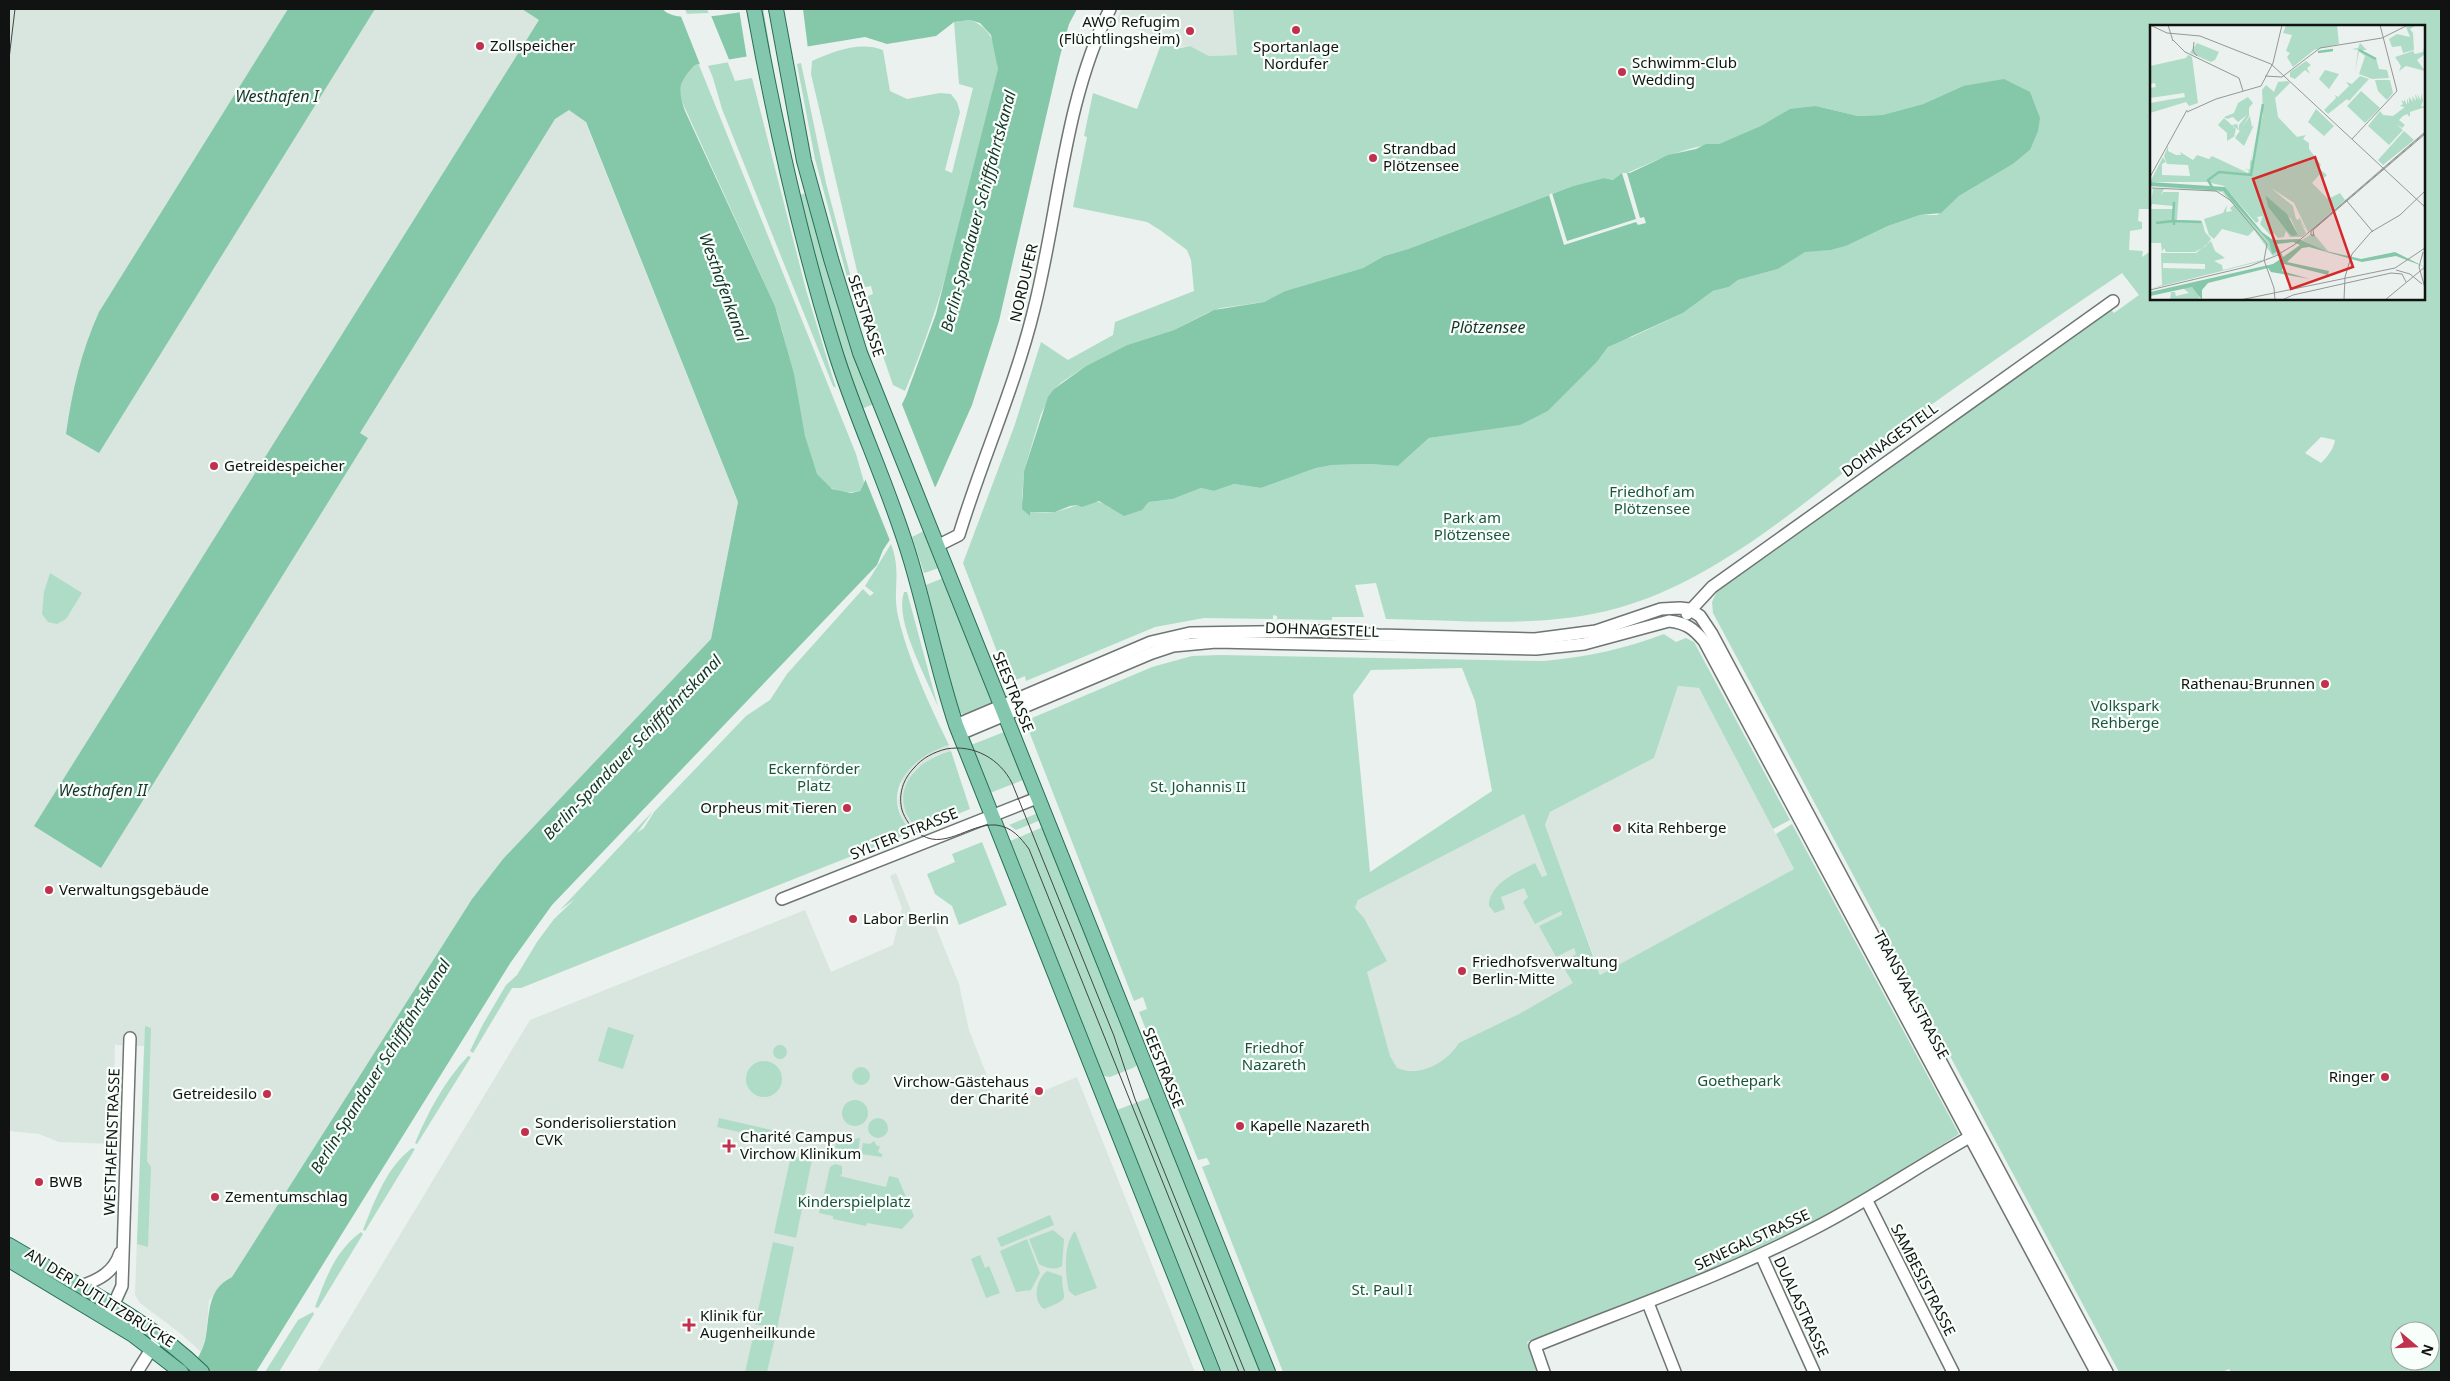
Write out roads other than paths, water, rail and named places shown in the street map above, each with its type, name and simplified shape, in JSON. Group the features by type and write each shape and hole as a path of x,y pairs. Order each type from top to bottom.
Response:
{"main road":[{"path":"754,9 790,188 820,299 836,353 904,541 928,634 958,730 1213,1372"},
{"name":"SEESTRASSE","path":"776,9 804,160 828,251 860,353 1268,1372"},
{"name":"AN DER PUTLITZBRÜCKE","path":"9,1245 30,1265 152,1348 177,1368"},
{"name":"AN DER PUTLITZBRÜCKE","path":"9,1260 30,1265 80,1286 114,1305 160,1335 202,1372"}],"street":[{"name":"NORDUFER","path":"937,546 959,536 1008,399 1035,307 1080,89 1095,42 1110,9"},
{"name":"DOHNAGESTELL","path":"958,730 1152,653 1180,645 1216,642 1536,649 1584,644 1662,622 1682,622 1690,609 1712,586 2112,301"},
{"name":"DOHNAGESTELL","path":"1003,711 1151,642 1190,633 1318,631 1535,639 1596,631 1661,609 1690,609"},
{"name":"TRANSVAALSTRASSE","path":"1690,609 1707,624 1830,865 2070,1314 2096,1372"},
{"name":"TRANSVAALSTRASSE","path":"1682,622 1693,628 1704,641 1830,865"},
{"name":"SYLTER STRASSE","path":"782,899 1037,798"},
{"name":"WESTHAFENSTRASSE","path":"107,1319 122,1286 130,1038"},
{"name":"SENEGALSTRASSE","path":"1544,1372 1536,1346 1648,1303 1760,1255 1867,1201 1974,1135"},
{"name":"SAMBESISTRASSE","path":"1867,1201 1953,1372"},
{"name":"WESTHAFENSTRASSE","path":"80,1286 98,1280 110,1271 122,1246"},
{"name":"DUALASTRASSE","path":"1760,1255 1814,1372"},
{"path":"1648,1303 1675,1372"},
{"name":"TRANSVAALSTRASSE","path":"2070,1314 2107,1372"},
{"path":"137,1372 160,1335"}],"water":[{"name":"Westhafen I","path":"288,9 375,9 99,453 66,434 78,372 99,312"},
{"path":"522,9 663,9 670,14 680,17 693,17 723,15 758,9 1077,9 1069,24 1060,56 999,321 972,405 936,486 929,494 913,505 883,550 877,565 552,905 511,962 256,1372 190,1372 200,1355 205,1341 209,1310 218,1288 232,1277 472,899 503,859 711,639 738,502 586,122 569,110 555,119 360,433 368,438 101,868 34,826 539,20","holes":["970,20 980,23 991,35 998,69 936,314 906,396 860,491 851,493 832,489 817,474 805,436 794,374 775,306 685,111 680,91 681,86 695,65 865,37 887,44 936,36 954,22"]},
{"name":"Plötzensee","path":"2004,79 2030,92 2040,118 2038,131 2030,150 2013,164 1959,196 1941,213 1920,215 1888,226 1846,246 1831,250 1805,252 1778,269 1738,280 1729,287 1713,291 1683,313 1608,347 1597,362 1548,411 1520,425 1429,438 1398,466 1369,464 1333,465 1316,468 1261,488 1234,484 1214,491 1201,488 1173,499 1149,502 1142,510 1124,516 1099,501 1082,507 1077,505 1070,506 1055,512 1030,512 1030,516 1022,509 1024,471 1048,397 1054,389 1086,366 1127,345 1174,330 1214,310 1264,302 1285,291 1363,268 1384,256 1408,249 1573,186 1604,178 1613,180 1622,173 1630,173 1668,155 1696,149 1706,144 1719,144 1761,126 1790,109 1816,106 1858,116 1882,115 1923,104 1963,86"}],"tram line":[{"path":"9,59 15,9"},
{"path":"1239,1372 1029,849 1015,833 1007,828 996,825 975,828 956,836 936,839 927,838 917,832 910,825 902,810 901,793 904,782 910,772 924,758 946,749 956,748 976,751 993,760 1001,767 1012,783 1114,1036 1135,1099 1245,1372"}],"place":[{"name":"Sportanlage Nordufer","path":"1296,30"},
{"name":"AWO Refugim (Flüchtlingsheim)","path":"1190,31"},
{"name":"Zollspeicher","path":"480,46"},
{"name":"Schwimm-Club Wedding","path":"1622,72"},
{"name":"Strandbad Plötzensee","path":"1373,158"},
{"name":"Getreidespeicher","path":"214,466"},
{"name":"Rathenau-Brunnen","path":"2325,684"},
{"name":"Orpheus mit Tieren","path":"847,808"},
{"name":"Kita Rehberge","path":"1617,828"},
{"name":"Verwaltungsgebäude","path":"49,890"},
{"name":"Labor Berlin","path":"853,919"},
{"name":"Friedhofsverwaltung Berlin-Mitte","path":"1462,971"},
{"name":"Ringer","path":"2385,1077"},
{"name":"Virchow-Gästehaus der Charité","path":"1039,1091"},
{"name":"Getreidesilo","path":"267,1094"},
{"name":"Kapelle Nazareth","path":"1240,1126"},
{"name":"Sonderisolierstation CVK","path":"525,1132"},
{"name":"Charité Campus Virchow Klinikum","path":"729,1146"},
{"name":"BWB","path":"39,1182"},
{"name":"Zementumschlag","path":"215,1197"},
{"name":"Klinik für Augenheilkunde","path":"689,1325"}],"water label":[{"name":"Berlin-Spandauer Schifffahrtskanal","path":"978,211"},
{"name":"Westhafenkanal","path":"724,287"},
{"name":"Berlin-Spandauer Schifffahrtskanal","path":"632,747"},
{"name":"Westhafen II","path":"103,790"},
{"name":"Berlin-Spandauer Schifffahrtskanal","path":"380,1066"}],"park label":[{"name":"Friedhof am Plötzensee","path":"1652,500"},
{"name":"Park am Plötzensee","path":"1472,526"},
{"name":"Volkspark Rehberge","path":"2125,714"},
{"name":"Eckernförder Platz","path":"814,778"},
{"name":"St. Johannis II","path":"1198,787"},
{"name":"Friedhof Nazareth","path":"1274,1056"},
{"name":"Goethepark","path":"1739,1081"},
{"name":"Kinderspielplatz","path":"854,1202"},
{"name":"St. Paul I","path":"1382,1290"}]}
